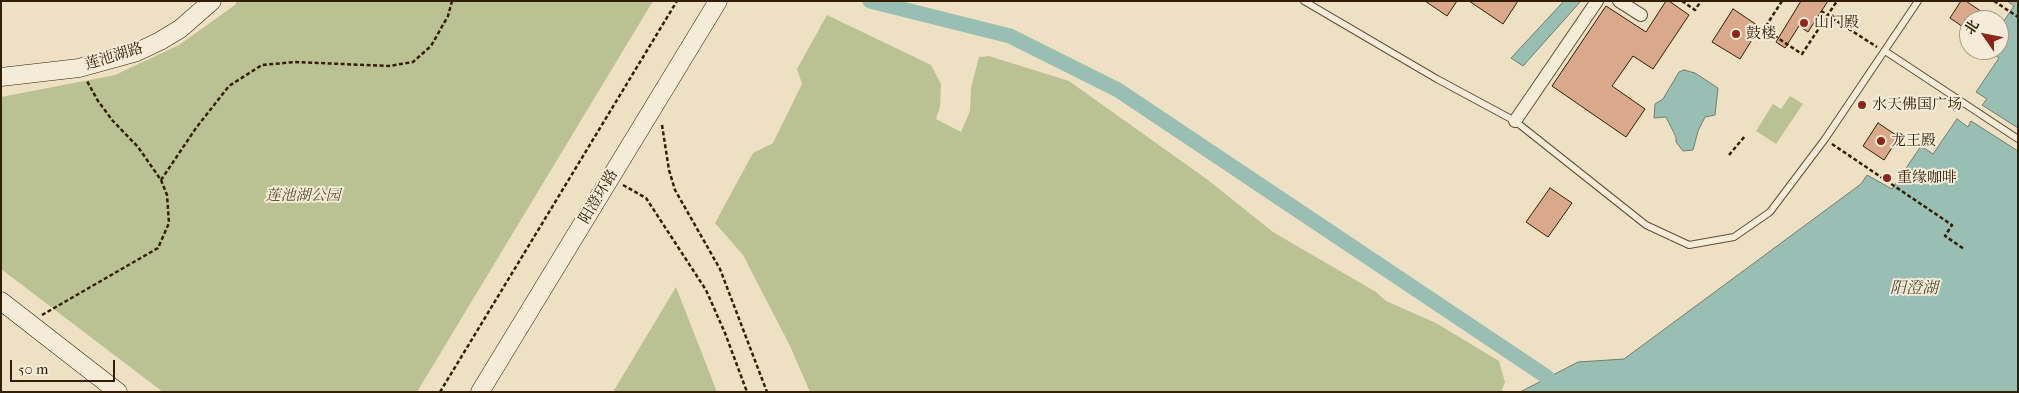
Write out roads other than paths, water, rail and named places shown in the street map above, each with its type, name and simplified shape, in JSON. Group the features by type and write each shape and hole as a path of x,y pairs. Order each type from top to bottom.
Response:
{"main road":[{"name":"莲池湖路","path":"1,77 79,68 137,52 180,29 212,1"},
{"name":"阳澄环路","path":"480,392 718,1"},
{"path":"1,301 118,392"}],"street":[{"path":"1515,122 1597,1"},
{"path":"1619,1 1641,15"}],"lane":[{"path":"1304,1 1437,79 1515,122 1646,225 1689,245 1734,237 1770,212 1825,139 1918,1"},
{"path":"1885,51 2018,139"}],"water":[{"path":"1564,1 1581,1 1523,66 1511,58"},
{"path":"2007,1 2018,1 2018,128 1982,105 1987,99 1976,92 1998,60 2009,60 2009,13 2014,6"},
{"path":"1684,70 1695,73 1718,88 1715,115 1705,117 1698,131 1693,150 1683,151 1676,142 1676,137 1666,117 1654,118 1655,104 1663,99 1679,72"},
{"name":"阳澄湖","path":"1957,119 1968,127 1971,121 2018,151 2018,392 1520,392 1578,362 1624,359 1861,184 1867,175 1892,189 1921,146 1933,154"}],"waterway":[{"path":"870,1 1010,36 1118,90 1547,377"}],"place":[{"name":"山门殿","path":"1804,23"},
{"name":"鼓楼","path":"1736,34"},
{"name":"水天佛国广场","path":"1862,105"},
{"name":"龙王殿","path":"1881,141"},
{"name":"重缘咖啡","path":"1887,178"}],"park label":[{"name":"莲池湖公园","path":"303,196"}]}
